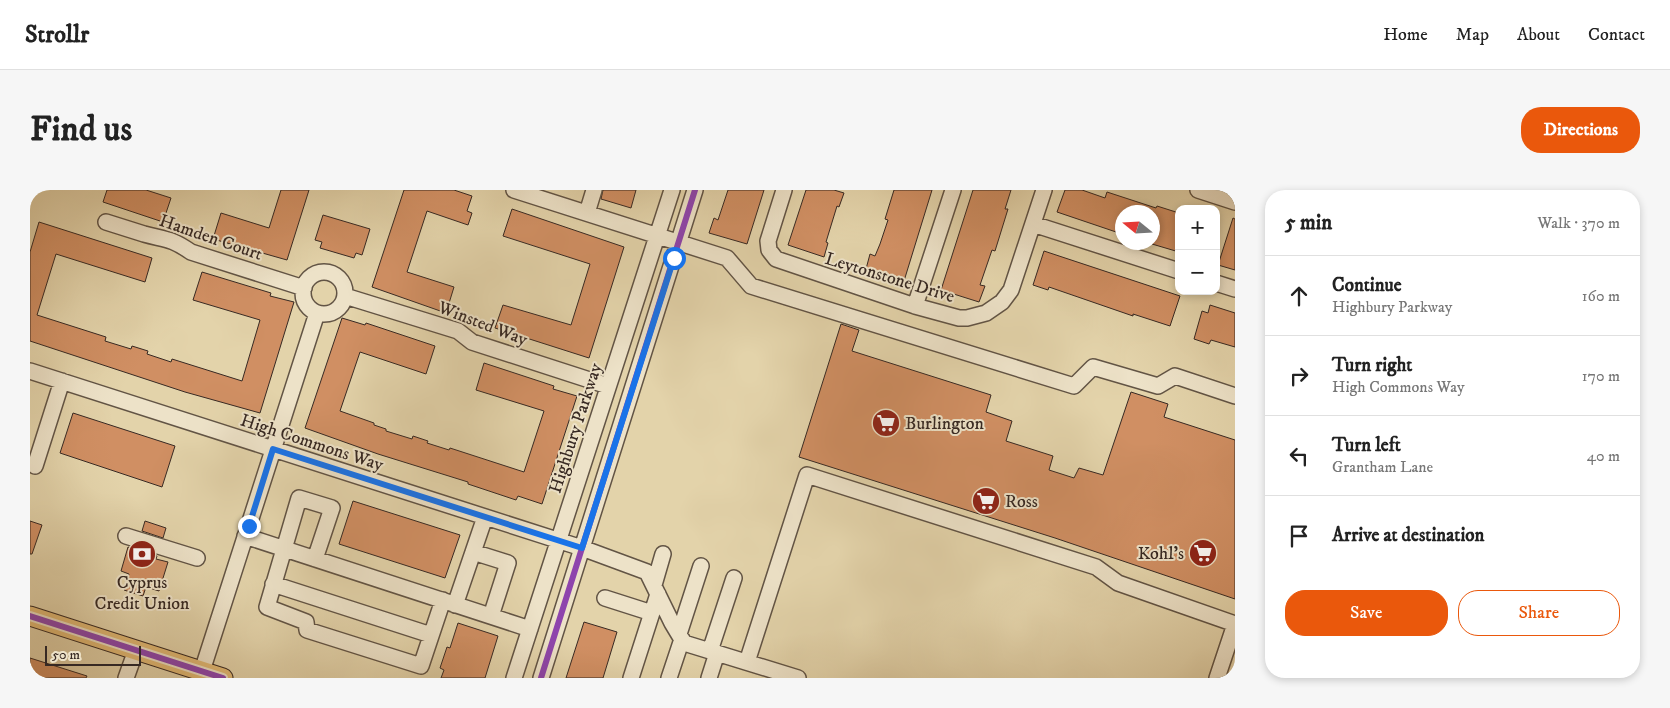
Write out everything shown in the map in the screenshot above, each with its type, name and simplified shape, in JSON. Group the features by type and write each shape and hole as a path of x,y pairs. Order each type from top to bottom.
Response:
{"main road":[{"path":"30,616 223,678"}],"street":[{"path":"514,190 727,258 751,286 1074,386 1093,367 1158,386 1176,376 1235,396"},
{"path":"587,213 594,190"},
{"name":"Highbury Parkway","path":"514,678 672,190"},
{"path":"541,678 695,190"},
{"name":"Leytonstone Drive","path":"784,190 769,236 769,250 774,257 780,261 915,306 951,316 967,318 978,316 994,309 1007,296 1014,283 1044,190"},
{"path":"915,306 953,190"},
{"path":"1198,190 1235,202"},
{"name":"Hamden Court","path":"106,222 177,242 191,252 304,288"},
{"path":"1033,224 1175,270"},
{"path":"324,273 331,274 342,282 345,296 343,303 338,309 332,313 324,314 317,313 307,306 303,294 304,288 312,277 324,273"},
{"path":"1220,284 1235,290"},
{"name":"Winsted Way","path":"345,296 458,331 472,342 608,386"},
{"path":"202,671 317,313"},
{"name":"High Commons Way","path":"30,371 485,516 648,572 681,637"},
{"path":"35,466 62,382"},
{"path":"747,662 807,475 1096,567 1118,583 1235,624 1217,678"},
{"path":"315,559 332,508 299,498 267,607 306,622 307,630 421,666 431,635 473,552 485,516"},
{"path":"126,536 197,558"},
{"path":"245,536 530,629"},
{"path":"473,552 508,563 491,616"},
{"path":"631,678 652,613 663,554"},
{"path":"669,678 701,566"},
{"path":"709,678 734,578"},
{"path":"273,584 431,635"},
{"path":"605,598 652,613"},
{"path":"681,637 684,642 798,678"},
{"path":"126,678 136,650"}],"building":[{"path":"107,190 146,190 171,198 163,222 103,202"},
{"path":"281,190 309,190 287,260 213,239 221,213 269,228"},
{"path":"404,190 454,190 472,196 467,211 472,213 468,225 427,211 407,272 454,287 446,313 372,287"},
{"path":"603,190 636,190 631,208 601,199"},
{"path":"728,190 764,190 747,244 709,233 714,218 718,220"},
{"path":"806,190 834,190 844,193 839,207 837,206 826,242 828,243 824,257 788,245"},
{"path":"894,190 932,190 904,281 866,269 870,254 875,256 880,244 888,220 885,219"},
{"path":"973,190 1011,190 1005,209 1008,209 995,251 992,250 980,285 985,286 979,302 941,290"},
{"path":"1065,190 1082,190 1105,198 1107,192 1147,205 1115,205 1115,232 1057,212"},
{"path":"1160,207 1175,212 1175,251 1160,246"},
{"path":"512,209 624,247 589,358 495,328 503,305 571,325 590,264 503,236"},
{"path":"323,215 370,229 362,255 356,253 354,258 320,248 322,242 315,240"},
{"path":"1233,218 1235,219 1235,270 1220,266 1220,259"},
{"path":"39,222 152,258 145,282 56,254 37,315 106,337 105,341 131,349 132,346 148,351 147,354 171,362 172,359 242,381 260,320 193,300 202,272 271,293 270,296 294,302 260,413 185,392 30,341 30,252"},
{"path":"1044,251 1180,296 1170,326 1133,314 1133,316 1049,287 1048,290 1033,285"},
{"path":"1210,305 1235,313 1235,347 1211,340 1209,344 1194,339 1202,311 1208,313"},
{"path":"342,318 365,325 366,323 435,346 426,374 360,352 340,411 374,423 374,425 386,429 386,431 412,439 413,436 428,441 427,443 449,450 450,448 524,472 544,411 476,390 484,363 554,386 553,389 577,396 542,504 518,496 516,500 468,484 468,482 378,454 305,428"},
{"path":"841,324 859,330 852,351 991,395 986,412 1012,421 1006,441 1053,456 1049,470 1074,478 1079,468 1103,475 1131,392 1168,404 1164,417 1235,440 1235,599 1055,538 799,457"},
{"path":"73,413 175,446 162,487 60,453"},
{"path":"353,501 460,535 445,578 339,544"},
{"path":"30,521 42,525 32,554 30,554"},
{"path":"145,521 166,528 163,538 142,531"},
{"name":"Cyprus Credit Union","path":"128,547 157,556 156,559 168,562 159,591 146,587 143,596 124,590 129,574 121,571"},
{"path":"584,622 617,632 603,678 566,678"},
{"path":"458,623 498,636 485,678 441,678 444,670 440,668 447,647 450,648"},
{"path":"30,658 87,676 86,678 30,678"}],"transit line":[{"path":"541,678 695,190"},
{"path":"30,616 223,678"}],"place":[{"name":"Burlington","path":"886,423"},
{"name":"Ross","path":"986,501"},
{"name":"Kohl's","path":"1203,553"},
{"name":"Cyprus Credit Union","path":"142,554"}],"route":[{"path":"249,526 273,449 582,548 674,258"}]}
